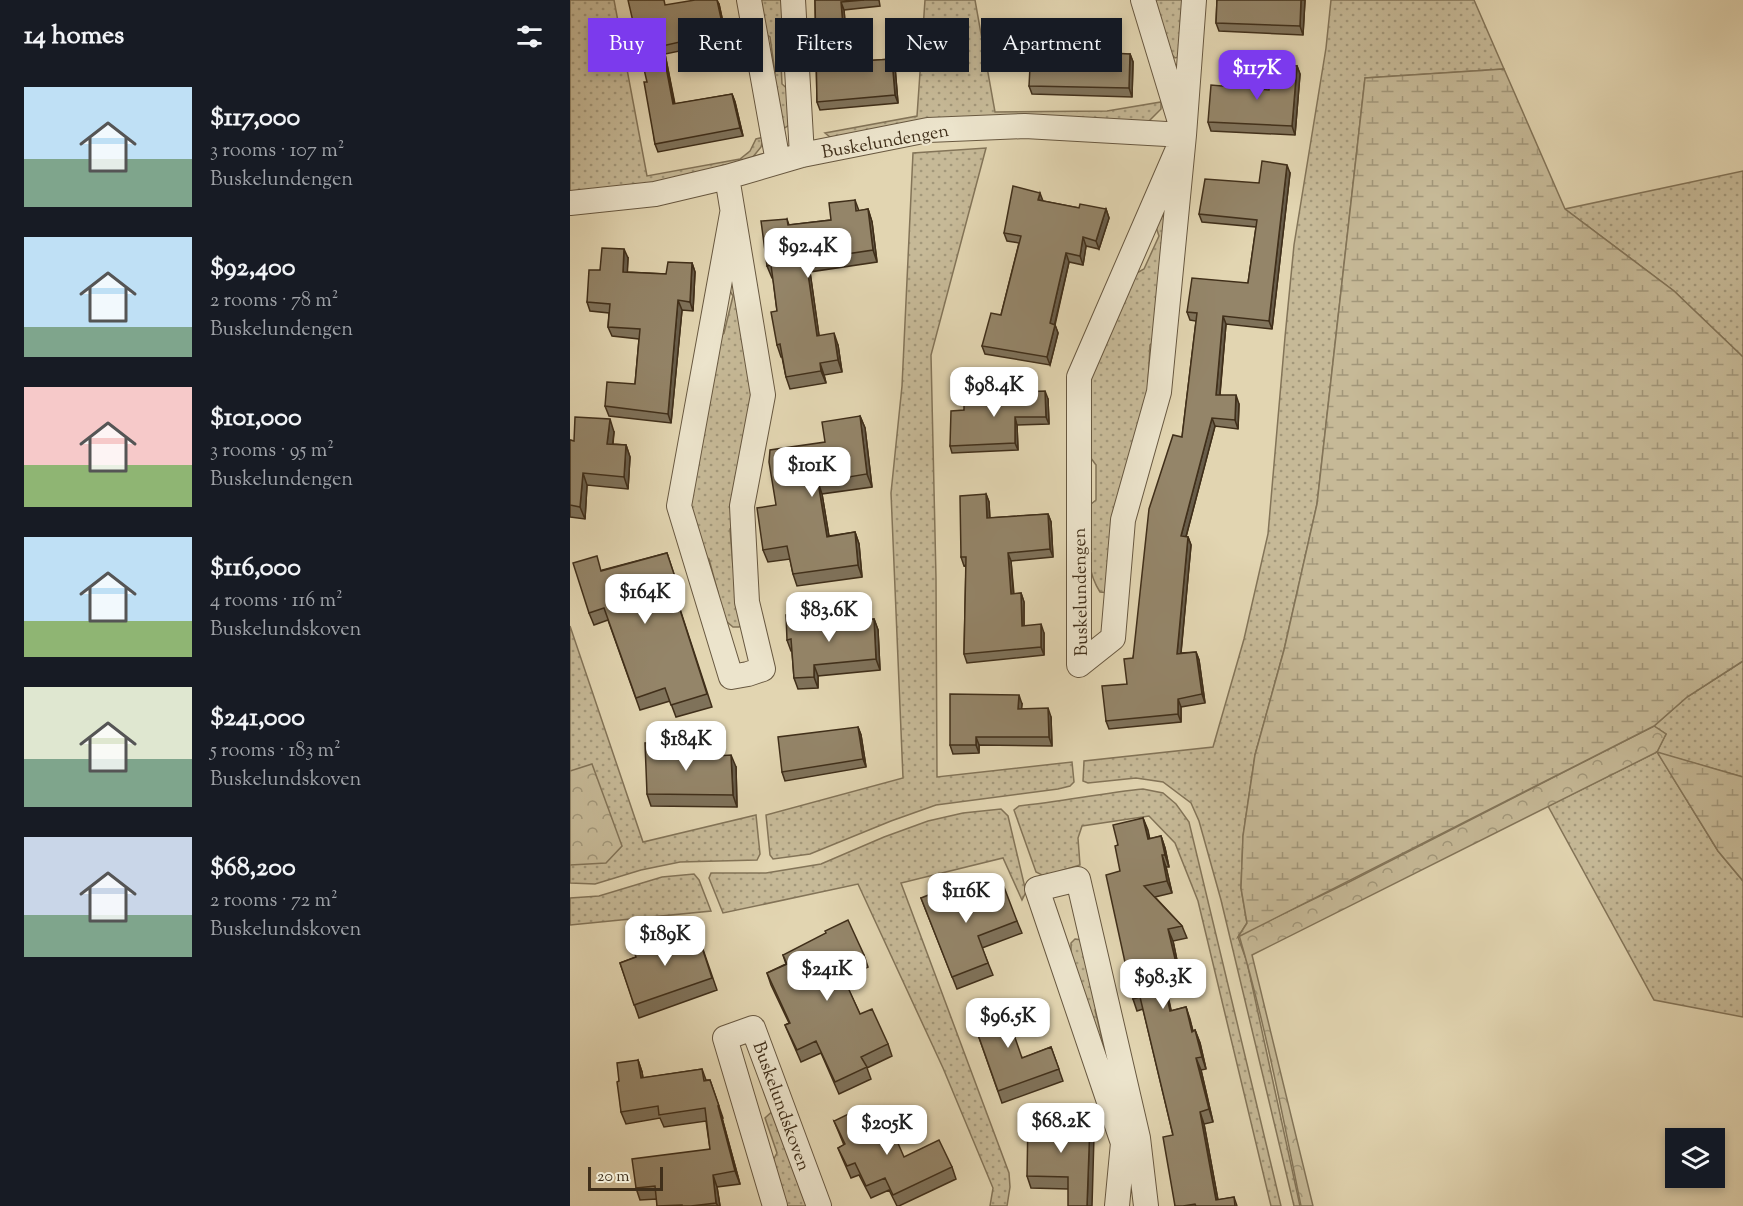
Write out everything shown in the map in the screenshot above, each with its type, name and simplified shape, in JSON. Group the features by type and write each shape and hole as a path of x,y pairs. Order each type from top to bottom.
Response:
{"street":[{"path":"750,0 778,162"},
{"name":"Buskelundengen","path":"793,0 802,155"},
{"name":"Buskelundengen","path":"1143,0 1184,135 1079,378 1079,665 1113,638 1123,520 1159,392 1184,135 1194,0"},
{"name":"Buskelundengen","path":"570,203 655,194 727,177 802,155 928,130 1025,126 1184,135"},
{"path":"727,177 763,394 742,506 747,602 763,669 731,677 679,506 732,214"},
{"path":"1118,1206 1123,1143 1037,889 1078,879 1138,1138 1146,1206"},
{"name":"Buskelundskoven","path":"775,1206 725,1038 753,1028 819,1206"}],"green space":[{"path":"570,0 614,0 617,18 588,18 588,72 628,72 647,176 740,159 750,151 756,139 764,137 761,147 748,163 653,185 570,194"},
{"path":"755,0 786,0 787,18 775,18 775,72 781,72 782,84 792,93 789,125 783,129 770,84 775,73 770,37 763,32 763,18 758,18"},
{"path":"925,0 975,0 981,34 981,72 988,72 995,112 1107,111 1161,102 1161,109 1148,122 847,138 830,137 825,133 917,116 920,72 969,72 969,18 924,18"},
{"path":"1152,0 1191,0 1182,56 1175,58 1166,48"},
{"path":"1331,0 1474,0 1504,69 1365,78 1317,504 1284,650 1255,755 1243,836 1241,888 1247,923 1238,937 1247,962 1300,1206 1294,1206 1221,900 1199,821 1191,803 1163,782 1136,778 1088,783 1083,781 1084,761 1213,747 1244,639 1268,534 1294,245 1326,48"},
{"path":"1504,69 1565,209 1674,291 1743,357 1743,661 1687,697 1654,726 1238,937 1247,923 1241,888 1243,836 1255,755 1284,650 1317,504 1365,78"},
{"path":"986,148 931,355 936,578 937,777 1072,762 1074,782 1070,786 1058,789 936,805 810,854 773,859 770,855 766,815 903,778 891,493 902,386 913,153"},
{"path":"1743,171 1743,357 1674,291 1565,209"},
{"path":"1163,216 1173,217 1159,336 1150,345 1148,385 1153,394 1110,593 1100,592 1091,573 1087,541 1086,508 1096,500 1096,465 1088,454 1090,379 1135,274 1144,269 1159,236 1156,227"},
{"path":"736,275 756,377 737,522 730,529 733,567 740,574 744,624 733,627 726,621 715,602 718,593 709,559 697,550 687,508 716,340 724,333 733,296 727,286"},
{"path":"570,626 643,842 756,815 760,854 757,860 680,862 641,870 595,884 570,883"},
{"path":"1743,661 1743,777 1658,753 1718,851 1743,881 1743,1017 1654,1000 1548,806 1657,752 1666,734 1654,726 1687,697"},
{"path":"1654,726 1666,734 1657,752 1252,955 1313,1206 1301,1206 1265,1036 1239,935 1349,882"},
{"path":"1657,752 1743,777 1743,881 1718,851"},
{"path":"592,764 622,846 606,863 570,865 570,771"},
{"path":"1143,789 1163,793 1176,804 1189,822 1281,1206 1271,1206 1198,901 1175,843 1149,816 1082,826 1078,838 1080,865 1044,876 1036,872 1014,810 1019,806"},
{"path":"1001,809 1008,816 1026,892 1022,900 1003,858 901,883 1009,1173 1010,1187 1007,1206 990,1206 993,1188 943,1068 858,884 723,913 709,878 711,873 766,873 821,864 928,821 963,813"},
{"path":"694,874 699,880 711,911 570,925 570,898 599,896 662,877"},
{"path":"1075,939 1082,940 1102,997 1095,1010 1104,1047 1113,1051 1117,1099 1071,955 1071,943"},
{"path":"777,1107 813,1206 784,1206 771,1164 777,1153 765,1118"}],"building":[{"path":"628,0 664,0 665,5 695,0 717,0 721,18 678,18 678,42 666,45 666,18 632,18"},
{"path":"815,0 864,0 841,2 842,18 815,18"},
{"path":"1217,0 1301,0 1300,26 1216,23"},
{"path":"1122,54 1130,54 1129,88 1029,86 1030,72 1122,72"},
{"path":"885,59 885,72 893,72 895,95 817,102 816,72 873,72 873,60"},
{"path":"1271,63 1297,66 1292,126 1208,122 1211,85 1269,90"},
{"path":"666,67 673,104 732,94 740,128 655,144 644,82 647,82 645,72 666,72"},
{"path":"1262,161 1287,165 1269,321 1223,316 1216,395 1236,395 1235,420 1212,418 1181,536 1188,537 1177,654 1196,652 1202,694 1178,699 1178,714 1106,721 1102,686 1127,684 1124,659 1133,658 1149,509 1173,435 1182,437 1197,313 1187,312 1192,278 1248,283 1257,220 1199,214 1205,179 1259,183"},
{"path":"1013,186 1040,193 1038,200 1079,208 1080,204 1106,209 1096,241 1083,237 1080,256 1066,253 1050,323 1055,325 1047,357 982,346 991,313 1001,315 1021,236 1004,233"},
{"path":"855,200 856,211 868,209 873,250 806,260 817,336 834,333 838,360 820,363 821,371 786,377 771,312 777,311 771,265 767,266 761,221 787,219 788,225 831,220 829,203"},
{"path":"602,248 624,249 623,272 666,274 668,262 692,263 690,302 678,300 668,414 605,406 607,382 635,384 640,329 608,327 610,304 587,302 589,270 600,270"},
{"path":"1045,391 1046,417 1015,417 1015,443 950,446 951,411 964,410 964,396"},
{"path":"860,416 867,474 818,482 827,537 855,532 858,565 793,574 787,546 763,550 757,508 776,505 769,462 770,450 825,442 822,422"},
{"path":"575,417 610,419 607,444 626,445 624,477 583,473 580,507 570,505 570,440 574,441"},
{"path":"986,494 987,518 1048,514 1050,549 1008,553 1011,594 1021,593 1022,626 1041,624 1041,647 964,654 966,557 961,557 960,496"},
{"path":"667,553 678,586 673,588 707,694 671,705 665,688 636,698 604,608 589,613 573,563 597,556 601,571"},
{"path":"810,614 810,623 874,619 876,659 814,665 814,677 794,678 791,639 787,640 786,615"},
{"path":"950,694 1019,695 1018,709 1048,708 1049,737 976,737 976,745 950,745"},
{"path":"858,727 863,759 782,772 778,737"},
{"path":"683,741 684,758 731,755 733,795 647,794 645,743"},
{"path":"1143,818 1148,839 1161,836 1167,881 1144,886 1182,926 1168,929 1176,963 1160,966 1170,1011 1186,1007 1192,1032 1195,1030 1202,1057 1196,1058 1209,1109 1200,1112 1216,1200 1234,1197 1235,1206 1196,1206 1195,1204 1175,1206 1163,1137 1173,1135 1140,997 1133,999 1106,875 1120,871 1115,846 1118,845 1113,825"},
{"path":"961,882 968,901 1004,887 1017,921 978,936 988,963 952,977 921,898"},
{"path":"848,920 864,955 844,964 846,968 840,970 860,1014 872,1009 888,1044 861,1057 867,1067 835,1082 816,1041 797,1050 785,1025 790,1023 767,973 787,964 783,955"},
{"path":"697,932 712,978 634,1005 620,963 636,957 631,943 654,935 658,945"},
{"path":"1002,1000 1022,1058 1051,1047 1059,1069 998,1091 970,1012"},
{"path":"638,1060 641,1078 702,1069 704,1081 710,1080 735,1171 713,1175 716,1203 657,1206 655,1186 636,1188 632,1159 710,1149 705,1108 659,1115 658,1106 621,1112 617,1063"},
{"path":"863,1107 883,1148 897,1141 904,1157 939,1140 952,1167 893,1195 885,1178 866,1186 855,1163 847,1166 838,1148 845,1144 834,1121"},
{"path":"1028,1119 1084,1120 1084,1123 1090,1123 1087,1206 1068,1206 1068,1177 1027,1176"}]}
